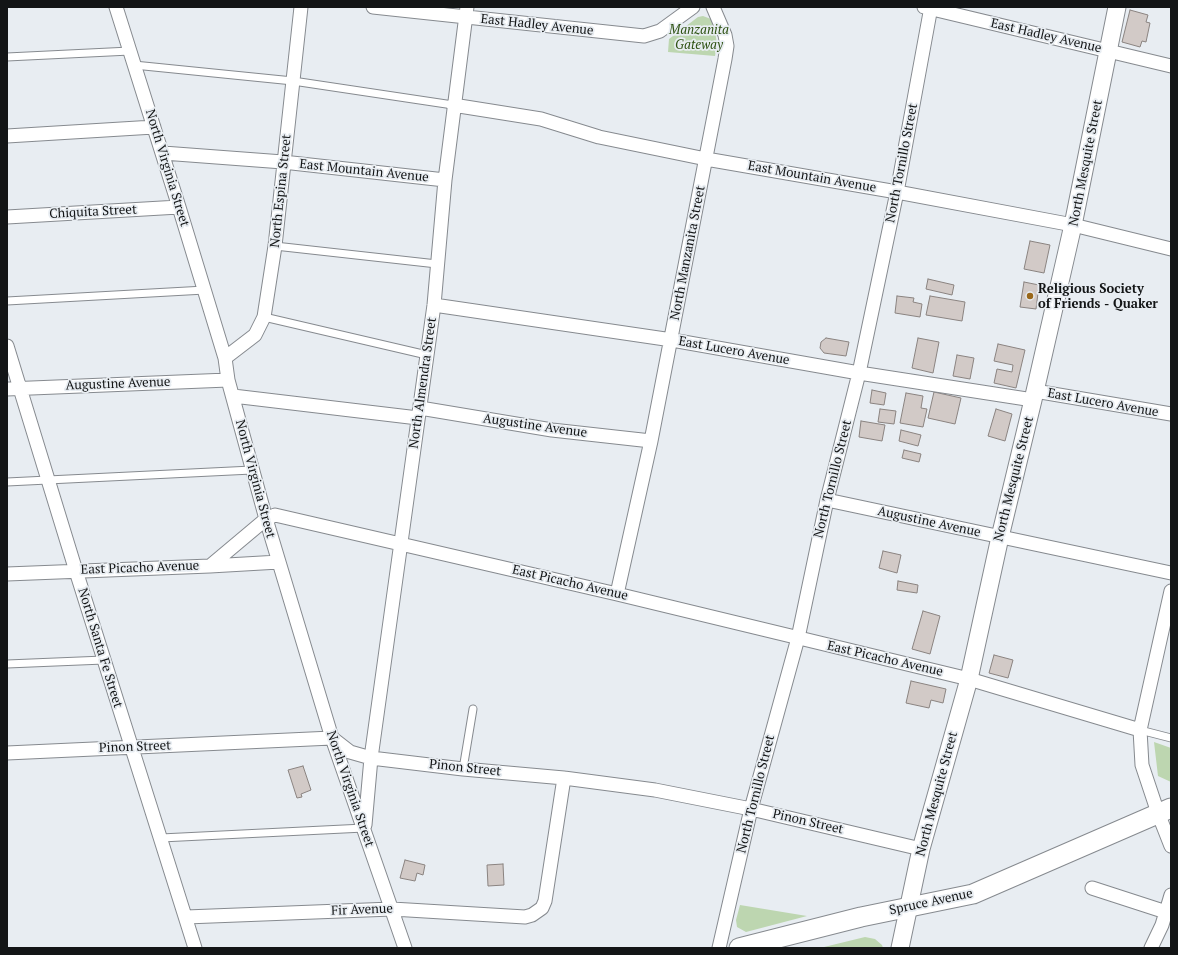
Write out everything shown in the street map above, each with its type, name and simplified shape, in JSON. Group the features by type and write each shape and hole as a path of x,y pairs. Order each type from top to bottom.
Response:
{"main road":[{"name":"Spruce Avenue","path":"739,948 861,917 973,894 1164,810"}],"street":[{"name":"North Virginia Street","path":"116,7 205,290 225,358 228,380 252,470 332,738 405,948"},
{"name":"North Espina Street","path":"225,358 255,335 264,317 275,246 301,7"},
{"name":"East Hadley Avenue","path":"373,7 466,12 644,36 660,31 693,7"},
{"name":"North Manzanita Street","path":"617,594 672,340 726,59 727,46 725,35 714,7"},
{"name":"North Mesquite Street","path":"900,948 921,849 969,680 1000,537 1073,225 1117,7"},
{"name":"East Hadley Avenue","path":"928,8 1171,66"},
{"name":"North Tornillo Street","path":"719,948 751,809 798,638 827,500 860,373 897,192 928,8"},
{"name":"North Almendra Street","path":"364,828 371,758 434,305 453,105 466,12"},
{"name":"East Mountain Avenue","path":"453,105 542,119 599,137 706,158 1073,225 1171,249"},
{"path":"7,136 154,127"},
{"name":"East Mountain Avenue","path":"163,153 283,162 445,180"},
{"name":"Chiquita Street","path":"7,217 180,207"},
{"name":"East Lucero Avenue","path":"434,305 672,340 860,373 1171,414"},
{"name":"North Santa Fe Street","path":"7,346 13,388 48,480 195,948"},
{"name":"Augustine Avenue","path":"13,388 228,380"},
{"name":"Augustine Avenue","path":"233,396 419,413 651,441"},
{"name":"Augustine Avenue","path":"827,500 1171,573"},
{"name":"East Picacho Avenue","path":"7,574 210,566 266,519 275,515 617,594 969,680 1140,730"},
{"path":"210,566 279,562"},
{"path":"1171,591 1140,730 1142,765 1164,810 1171,846"},
{"name":"Pinon Street","path":"7,753 332,738 350,752 371,758 463,769 564,778 655,790 751,809 921,849"},
{"name":"Fir Avenue","path":"186,917 392,909 525,917 538,912 542,908 545,901 564,778"},
{"path":"1092,888 1166,912"},
{"path":"1154,947 1171,895"}],"lane":[{"path":"7,57 130,51"},
{"path":"134,65 293,81 453,105"},
{"path":"275,246 437,264"},
{"path":"7,301 205,290"},
{"path":"264,317 427,355"},
{"path":"7,482 252,470"},
{"path":"7,664 104,660"},
{"path":"463,769 473,709"},
{"name":"East Picacho Avenue","path":"1140,730 1171,738"},
{"path":"161,838 364,828"}],"green space":[{"name":"Manzanita Gateway","path":"703,16 711,19 715,31 717,44 715,56 668,52 669,39 698,17"},
{"path":"1154,742 1171,748 1171,782 1158,776"},
{"path":"740,905 807,916 746,932 737,927 736,920"},
{"path":"865,937 875,939 882,945 883,948 820,948"}],"building":[{"path":"1130,10 1148,15 1146,22 1150,23 1146,42 1142,41 1140,47 1122,42"},
{"path":"1030,241 1050,245 1044,273 1024,269"},
{"path":"928,279 954,285 952,295 926,289"},
{"name":"Religious Society of Friends - Quaker","path":"1024,282 1039,285 1036,309 1020,307"},
{"path":"897,296 914,298 913,302 922,304 920,317 895,313"},
{"path":"930,296 965,302 962,321 926,315"},
{"path":"826,338 849,342 846,356 824,353 820,348 821,342"},
{"path":"918,338 939,342 933,373 912,368"},
{"path":"998,344 1025,350 1016,388 994,383 997,369 1012,372 1013,365 994,361"},
{"path":"957,355 974,358 970,379 953,376"},
{"path":"872,390 886,393 884,405 870,403"},
{"path":"934,392 961,398 955,424 928,418"},
{"path":"906,393 923,396 921,408 927,409 923,427 900,423"},
{"path":"880,409 896,411 894,424 878,422"},
{"path":"996,409 1012,414 1005,441 988,436"},
{"path":"861,421 885,425 882,441 859,437"},
{"path":"901,430 921,435 918,446 899,441"},
{"path":"904,450 921,454 919,462 902,458"},
{"path":"883,551 901,555 897,573 879,568"},
{"path":"898,581 918,585 917,593 897,590"},
{"path":"923,611 940,616 930,654 912,649"},
{"path":"994,655 1013,660 1008,678 989,673"},
{"path":"911,681 946,689 943,703 931,700 929,708 906,703"},
{"path":"303,766 311,790 301,794 302,797 297,798 288,770"},
{"path":"405,860 425,865 423,875 417,873 415,881 400,878"},
{"path":"503,864 504,885 488,886 487,865"}],"place":[{"name":"Religious Society of Friends - Quaker","path":"1030,296"}]}
